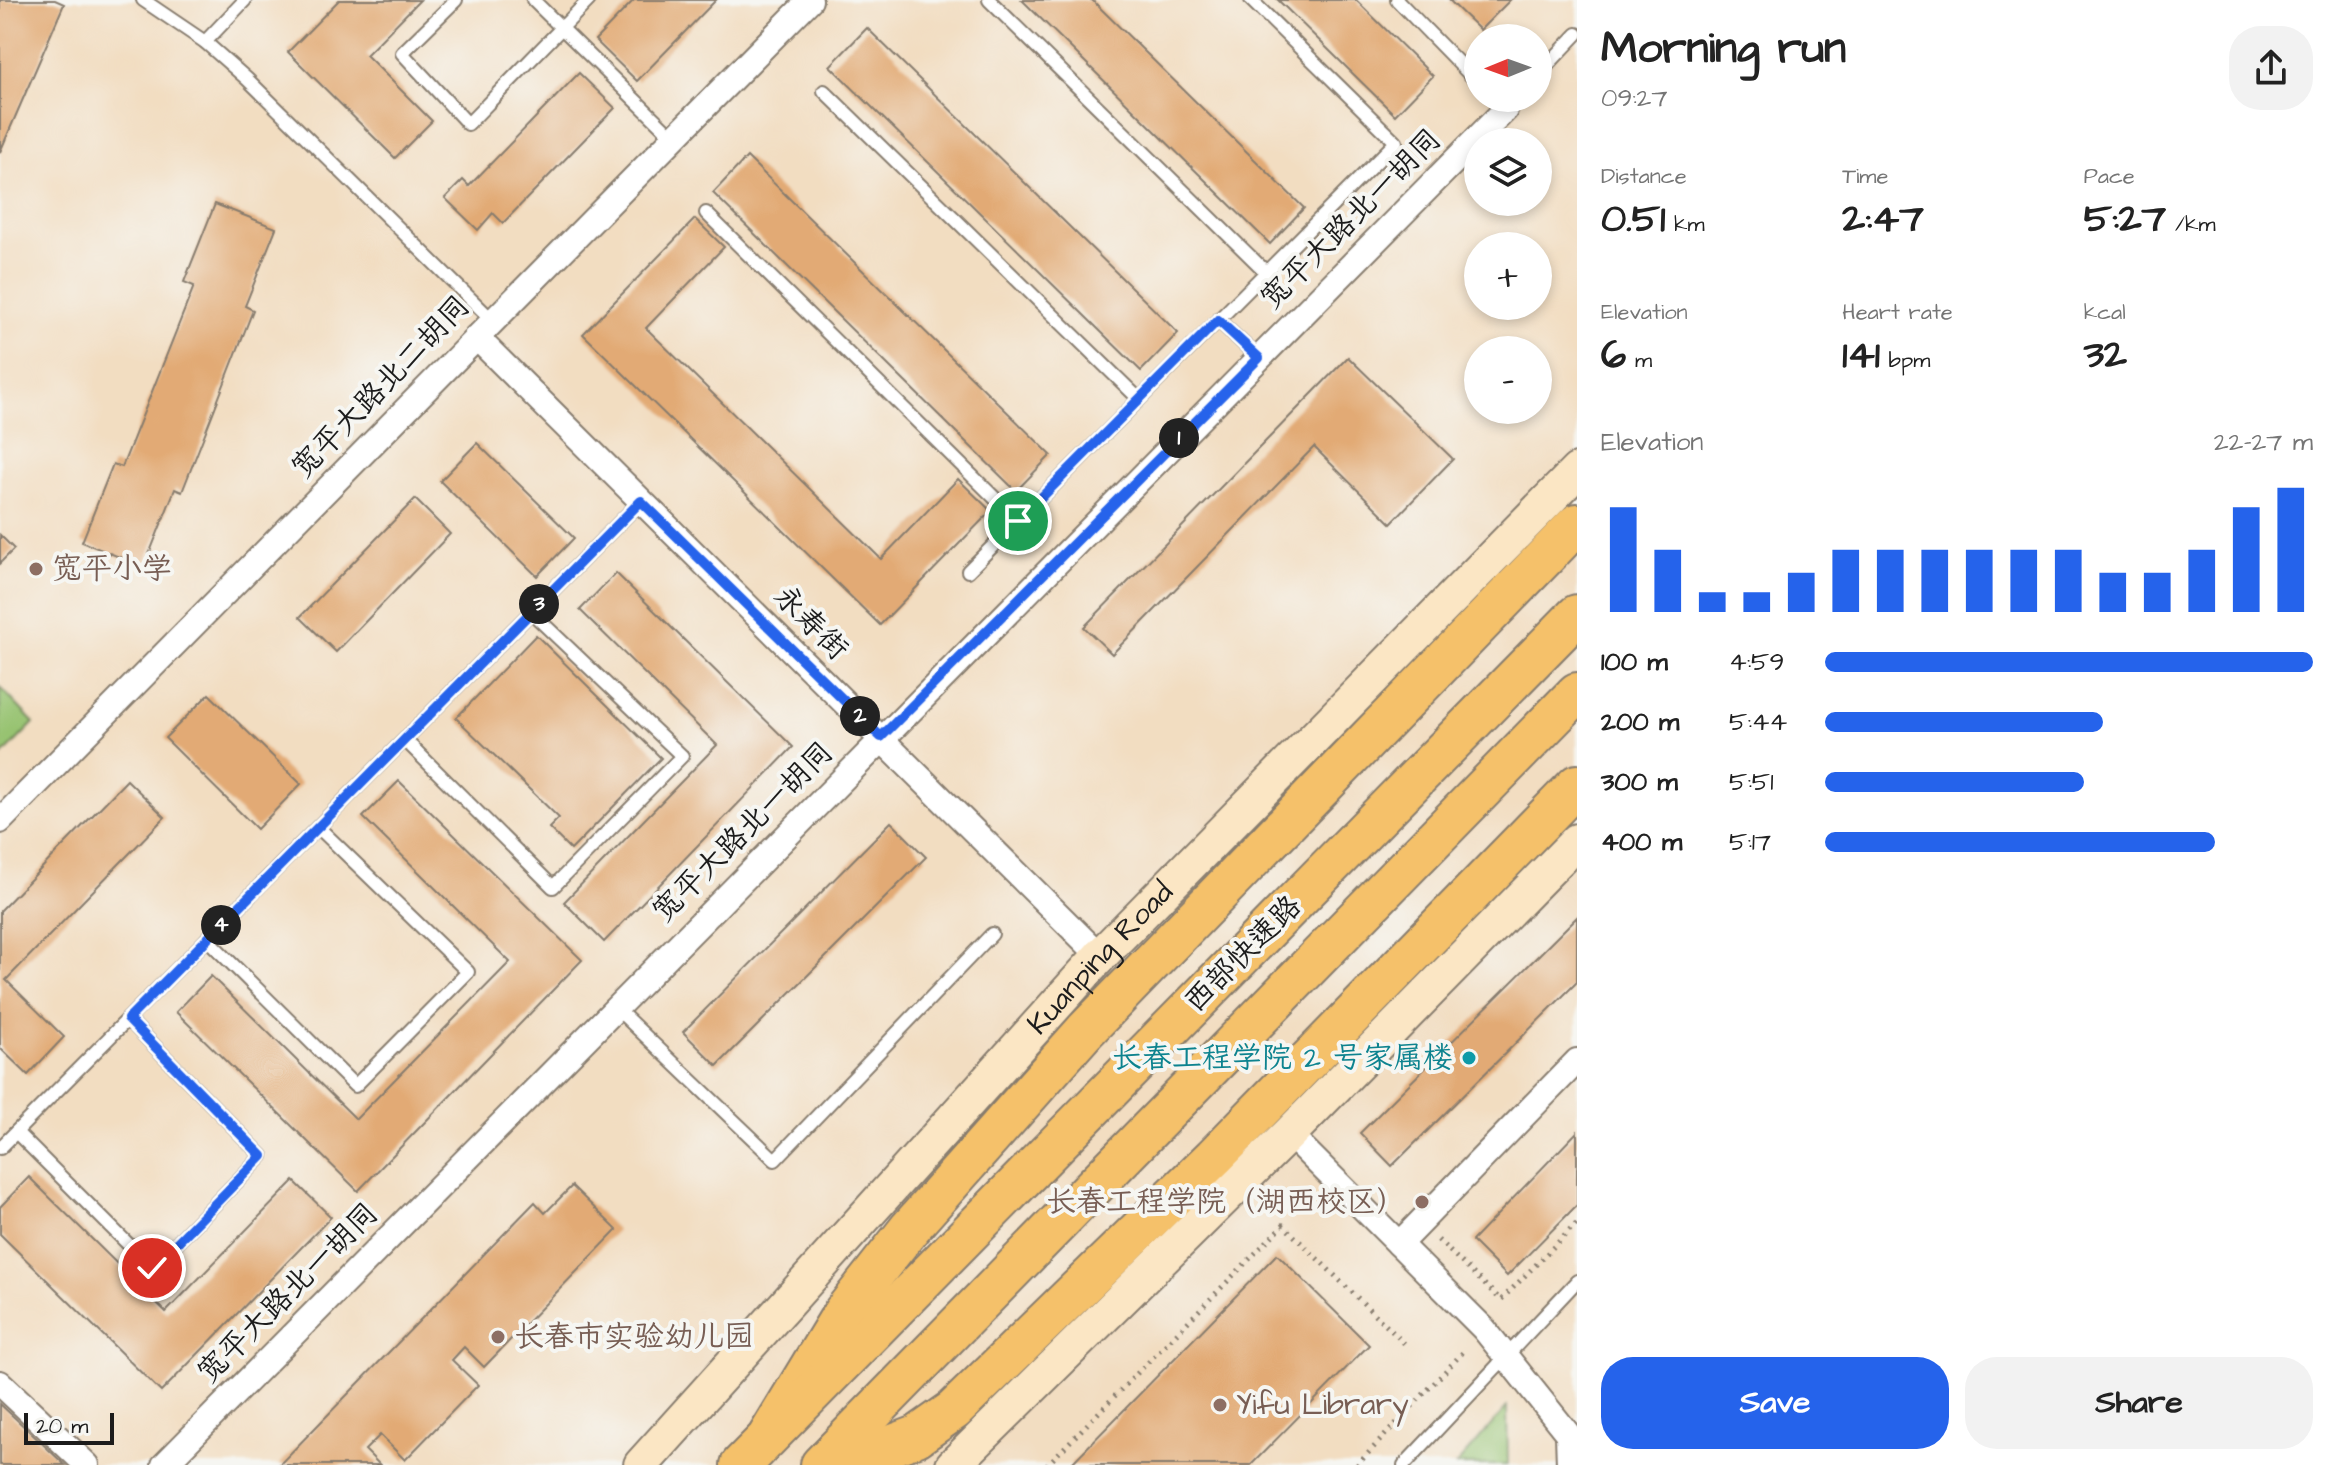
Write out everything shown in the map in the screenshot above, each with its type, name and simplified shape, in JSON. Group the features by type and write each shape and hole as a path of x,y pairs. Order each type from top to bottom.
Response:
{"highway":[{"path":"769,1435 843,1313 910,1228 1074,1042 1577,524"},
{"name":"西部快速路","path":"741,1465 1577,615"},
{"name":"西部快速路","path":"821,1465 1577,693"},
{"path":"840,1465 917,1436 954,1410 1214,1157 1577,785"}],"main road":[{"name":"Kuanping Road","path":"641,1465 1100,956 1577,471"},
{"path":"953,1465 1289,1134 1577,841"}],"street":[{"name":"宽平大路北二胡同","path":"0,821 810,0"},
{"name":"宽平大路北一胡同","path":"164,1465 1259,358 1495,112"},
{"name":"永寿街","path":"484,328 641,501 1100,956"},
{"path":"1399,1244 1577,1061"},
{"path":"1289,1134 1484,1329 1572,1434 1569,1465"},
{"path":"0,1383 87,1465"}],"lane":[{"path":"143,0 205,42 484,328"},
{"path":"205,42 245,0"},
{"path":"456,0 402,53 468,124 589,0"},
{"path":"533,0 674,138"},
{"path":"989,0 1266,272"},
{"path":"968,571 1396,142 1251,0"},
{"path":"1397,0 1464,69"},
{"path":"1552,60 1577,34"},
{"path":"824,91 1139,399"},
{"path":"706,213 1018,521"},
{"path":"1218,320 1259,358"},
{"path":"0,1148 641,501"},
{"path":"405,740 553,887 682,756 531,612"},
{"path":"207,939 355,1086 468,972 318,827"},
{"path":"615,1007 775,1160 992,934"},
{"path":"16,1132 152,1268 262,1156 128,1019"},
{"path":"1404,1465 1577,1281"}],"path":[{"path":"1421,1224 1501,1300 1577,1223"},
{"path":"1047,1465 1283,1225 1405,1344"},
{"path":"1357,1465 1484,1329"}],"green space":[{"path":"0,687 34,723 0,758"},
{"path":"1507,1407 1508,1465 1456,1465"}],"building":[{"path":"0,0 55,0 64,4 0,152"},
{"path":"339,0 420,0 366,55 432,121 395,158 288,52"},
{"path":"634,0 716,0 637,81 595,40"},
{"path":"1022,0 1092,0 1304,208 1270,244"},
{"path":"1278,0 1356,0 1433,76 1395,115"},
{"path":"1449,0 1510,0 1486,24 1474,24"},
{"path":"867,28 1178,333 1141,371 830,66"},
{"path":"579,73 615,108 503,223 493,213 478,230 445,198 463,180 469,186"},
{"path":"747,157 1051,455 1016,491 713,193"},
{"path":"215,204 276,228 245,306 253,310 182,492 175,489 144,567 82,542 113,464 122,467 194,286 184,282"},
{"path":"695,219 724,247 646,328 881,559 958,479 991,511 880,625 583,334"},
{"path":"1348,357 1453,459 1391,523 1314,447 1112,654 1084,627"},
{"path":"477,443 574,538 537,576 440,481"},
{"path":"415,499 450,534 336,652 300,617"},
{"path":"0,535 14,549 0,563"},
{"path":"616,573 793,747 604,942 564,902 717,745 580,610"},
{"path":"536,635 661,758 571,850 549,828 559,818 456,718"},
{"path":"209,694 301,784 257,829 165,738"},
{"path":"127,780 165,817 6,980 64,1037 28,1075 0,1048 0,911"},
{"path":"399,781 582,960 358,1191 176,1012 211,976 356,1119 510,962 363,817"},
{"path":"891,822 926,857 717,1066 683,1032"},
{"name":"长春工程学院 2 号家属楼","path":"1577,917 1577,982 1392,1166 1360,1133"},
{"path":"1577,1132 1577,1205 1507,1276 1472,1241"},
{"path":"29,1177 166,1312 294,1181 331,1217 161,1392 0,1234 0,1207"},
{"path":"572,1186 617,1230 484,1367 464,1347 452,1360 478,1385 405,1460 380,1435 365,1450 380,1465 279,1465 535,1202 545,1213"},
{"name":"Yifu Library","path":"1277,1254 1369,1345 1251,1465 1070,1465"},
{"path":"0,1404 65,1465 0,1465"}],"place":[{"name":"宽平小学","path":"36,569"},
{"name":"长春工程学院 2 号家属楼","path":"1469,1058"},
{"name":"长春工程学院（湖西校区）","path":"1422,1202"},
{"name":"长春市实验幼儿园","path":"498,1337"},
{"name":"Yifu Library","path":"1220,1405"}],"route":[{"path":"152,1268 262,1156 128,1019 641,501 881,737 1259,358 1218,320 1018,521"}]}
